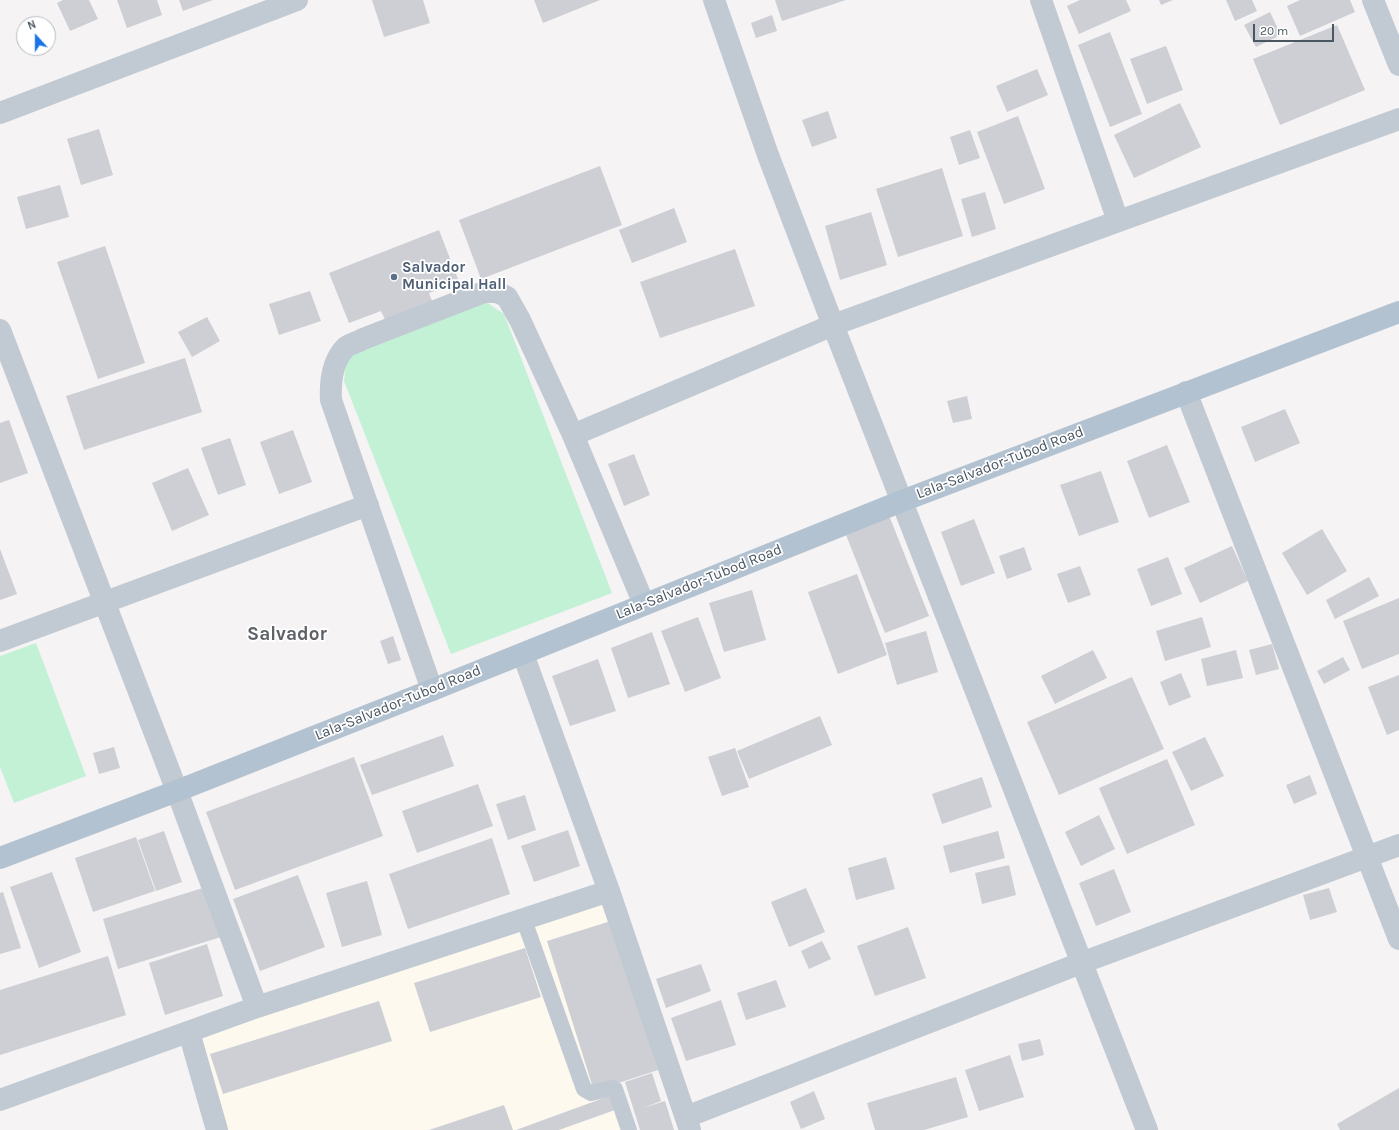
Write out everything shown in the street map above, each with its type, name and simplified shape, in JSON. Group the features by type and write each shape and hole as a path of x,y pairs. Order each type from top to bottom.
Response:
{"main road":[{"name":"Lala-Salvador-Tubod Road","path":"0,858 524,654 644,604 902,501 1399,312"}],"street":[{"path":"0,113 296,0"},
{"path":"714,0 768,155 833,325 1147,1130"},
{"path":"1041,0 1118,222"},
{"path":"1373,0 1399,65"},
{"path":"573,435 833,325 1399,119"},
{"path":"432,690 331,400 330,384 339,357 347,347 363,339 484,292 497,292 507,297 513,306 573,435 644,604"},
{"path":"0,330 177,790 257,1007"},
{"path":"1186,392 1399,939"},
{"path":"0,641 368,504"},
{"path":"524,654 688,1123 1081,963 1399,845"},
{"path":"0,1100 257,1007 608,891"},
{"path":"189,1032 217,1130"}],"lane":[{"path":"524,920 584,1089 592,1093 612,1088 615,1089 629,1130"}],"shaded area":[{"path":"604,895 656,1054 615,1068 635,1130 225,1130 197,1031"}],"green space":[{"path":"483,300 504,314 612,593 451,654 344,381 347,353"},
{"path":"36,643 86,776 14,803 0,767 0,656"}],"building":[{"path":"63,0 89,0 98,19 70,31 57,3"},
{"path":"117,0 157,0 162,15 127,28"},
{"path":"179,0 213,0 183,11"},
{"path":"372,0 423,0 430,23 384,37"},
{"path":"534,0 600,0 543,23"},
{"path":"775,0 846,0 782,21"},
{"path":"1080,0 1126,0 1131,11 1079,34 1067,6"},
{"path":"1159,0 1173,0 1161,5"},
{"path":"1226,0 1252,0 1257,11 1235,21"},
{"path":"1300,0 1350,0 1355,12 1300,36 1287,6"},
{"path":"1270,12 1281,35 1256,47 1244,25"},
{"path":"772,15 777,31 756,38 751,23"},
{"path":"1337,25 1365,90 1280,125 1253,59"},
{"path":"1110,32 1142,114 1110,127 1078,45"},
{"path":"1166,46 1183,90 1147,104 1130,59"},
{"path":"1037,69 1048,95 1007,112 996,86"},
{"path":"1180,103 1201,147 1134,178 1114,135"},
{"path":"828,111 837,138 812,147 802,120"},
{"path":"1018,116 1045,189 1004,204 977,132"},
{"path":"99,129 113,175 81,185 67,139"},
{"path":"970,130 980,158 959,165 950,137"},
{"path":"600,166 622,225 481,279 459,220"},
{"path":"942,168 963,236 898,257 876,189"},
{"path":"60,185 69,217 26,229 17,197"},
{"path":"985,192 996,229 972,237 961,199"},
{"path":"674,208 687,242 632,263 619,230"},
{"path":"871,212 887,265 840,280 825,226"},
{"name":"Salvador Municipal Hall","path":"439,230 459,282 429,293 434,306 387,324 381,311 349,323 329,273"},
{"path":"105,246 145,363 98,379 57,262"},
{"path":"735,249 755,306 660,338 640,282"},
{"path":"310,291 321,321 279,335 269,304"},
{"path":"207,317 220,341 192,357 178,332"},
{"path":"185,358 202,412 84,450 66,396"},
{"path":"967,396 972,419 953,423 947,401"},
{"path":"1285,409 1300,443 1255,462 1241,427"},
{"path":"9,420 28,473 0,483 0,423"},
{"path":"293,430 312,482 279,494 260,442"},
{"path":"230,438 246,485 218,495 201,448"},
{"path":"1167,445 1190,502 1149,518 1127,461"},
{"path":"634,454 650,495 624,506 608,464"},
{"path":"188,468 209,515 172,531 152,483"},
{"path":"1101,471 1119,522 1079,536 1060,485"},
{"path":"888,513 929,616 885,633 844,530"},
{"path":"974,519 995,573 961,586 941,532"},
{"path":"1322,529 1347,571 1307,595 1282,553"},
{"path":"1232,546 1248,581 1200,603 1184,568"},
{"path":"1024,547 1032,570 1007,579 999,556"},
{"path":"0,549 17,594 0,600"},
{"path":"1168,557 1182,594 1151,606 1137,569"},
{"path":"1080,566 1091,595 1068,603 1057,574"},
{"path":"857,574 887,655 838,674 808,592"},
{"path":"1369,577 1379,596 1335,619 1326,600"},
{"path":"752,590 766,640 724,652 709,603"},
{"path":"1399,598 1399,654 1362,669 1343,621"},
{"path":"698,617 721,678 685,692 661,631"},
{"path":"1202,617 1211,647 1165,661 1156,631"},
{"path":"926,631 938,672 897,685 885,643"},
{"path":"652,632 670,684 628,698 611,648"},
{"path":"393,636 401,660 388,664 380,641"},
{"path":"1272,644 1279,669 1256,675 1249,650"},
{"path":"1093,650 1107,678 1055,704 1041,676"},
{"path":"1236,650 1243,678 1207,686 1201,659"},
{"path":"1343,657 1350,670 1324,684 1317,671"},
{"path":"598,659 616,711 570,726 552,676"},
{"path":"1181,673 1191,697 1169,706 1160,682"},
{"path":"1399,675 1399,730 1387,735 1368,687"},
{"path":"1132,677 1164,749 1059,795 1027,722"},
{"path":"820,716 832,745 749,779 737,751"},
{"path":"443,735 454,766 372,795 360,765"},
{"path":"1205,737 1224,776 1191,791 1172,752"},
{"path":"114,747 120,768 99,774 93,753"},
{"path":"735,748 749,787 722,796 708,757"},
{"path":"354,757 383,836 235,890 206,812"},
{"path":"1167,759 1195,825 1127,854 1099,788"},
{"path":"1310,775 1317,794 1294,804 1286,785"},
{"path":"982,777 992,807 942,824 932,794"},
{"path":"478,784 493,826 417,853 402,811"},
{"path":"525,795 536,830 508,840 496,804"},
{"path":"1099,815 1115,849 1081,866 1065,832"},
{"path":"568,830 580,866 534,882 521,846"},
{"path":"164,831 182,882 156,891 138,840"},
{"path":"998,831 1005,858 950,873 943,846"},
{"path":"136,837 155,891 93,912 75,858"},
{"path":"492,838 510,894 408,929 389,874"},
{"path":"886,857 895,889 856,900 848,868"},
{"path":"1009,865 1016,895 982,904 975,873"},
{"path":"1114,869 1131,912 1096,926 1079,883"},
{"path":"52,872 81,952 39,968 10,887"},
{"path":"298,875 325,947 260,971 233,899"},
{"path":"367,881 382,935 342,947 326,893"},
{"path":"206,887 221,937 118,969 103,919"},
{"path":"806,888 825,932 789,947 771,902"},
{"path":"1329,888 1337,912 1310,920 1303,895"},
{"path":"3,892 21,948 0,954 0,893"},
{"path":"611,921 658,1070 594,1091 547,941"},
{"path":"908,927 926,978 875,996 857,946"},
{"path":"822,941 831,959 809,969 801,951"},
{"path":"207,944 223,996 165,1015 149,963"},
{"path":"525,948 541,997 430,1032 414,983"},
{"path":"108,956 126,1015 0,1055 0,990"},
{"path":"701,964 711,991 666,1008 656,979"},
{"path":"776,980 786,1007 746,1020 737,993"},
{"path":"721,1000 736,1045 686,1061 671,1018"},
{"path":"379,1001 392,1041 223,1094 210,1054"},
{"path":"1040,1039 1044,1055 1022,1061 1018,1044"},
{"path":"1010,1055 1024,1097 979,1111 965,1070"},
{"path":"652,1073 661,1101 643,1108 665,1101 674,1130 640,1130 625,1082"},
{"path":"956,1077 968,1117 924,1130 875,1130 867,1103"},
{"path":"1399,1088 1399,1130 1340,1130 1337,1124"},
{"path":"814,1091 825,1119 801,1129 790,1102"},
{"path":"609,1096 615,1110 559,1130 516,1130"},
{"path":"504,1105 513,1130 429,1130"}],"place":[{"name":"Salvador Municipal Hall","path":"394,277"}],"district":[{"name":"Salvador","path":"287,635"}]}
